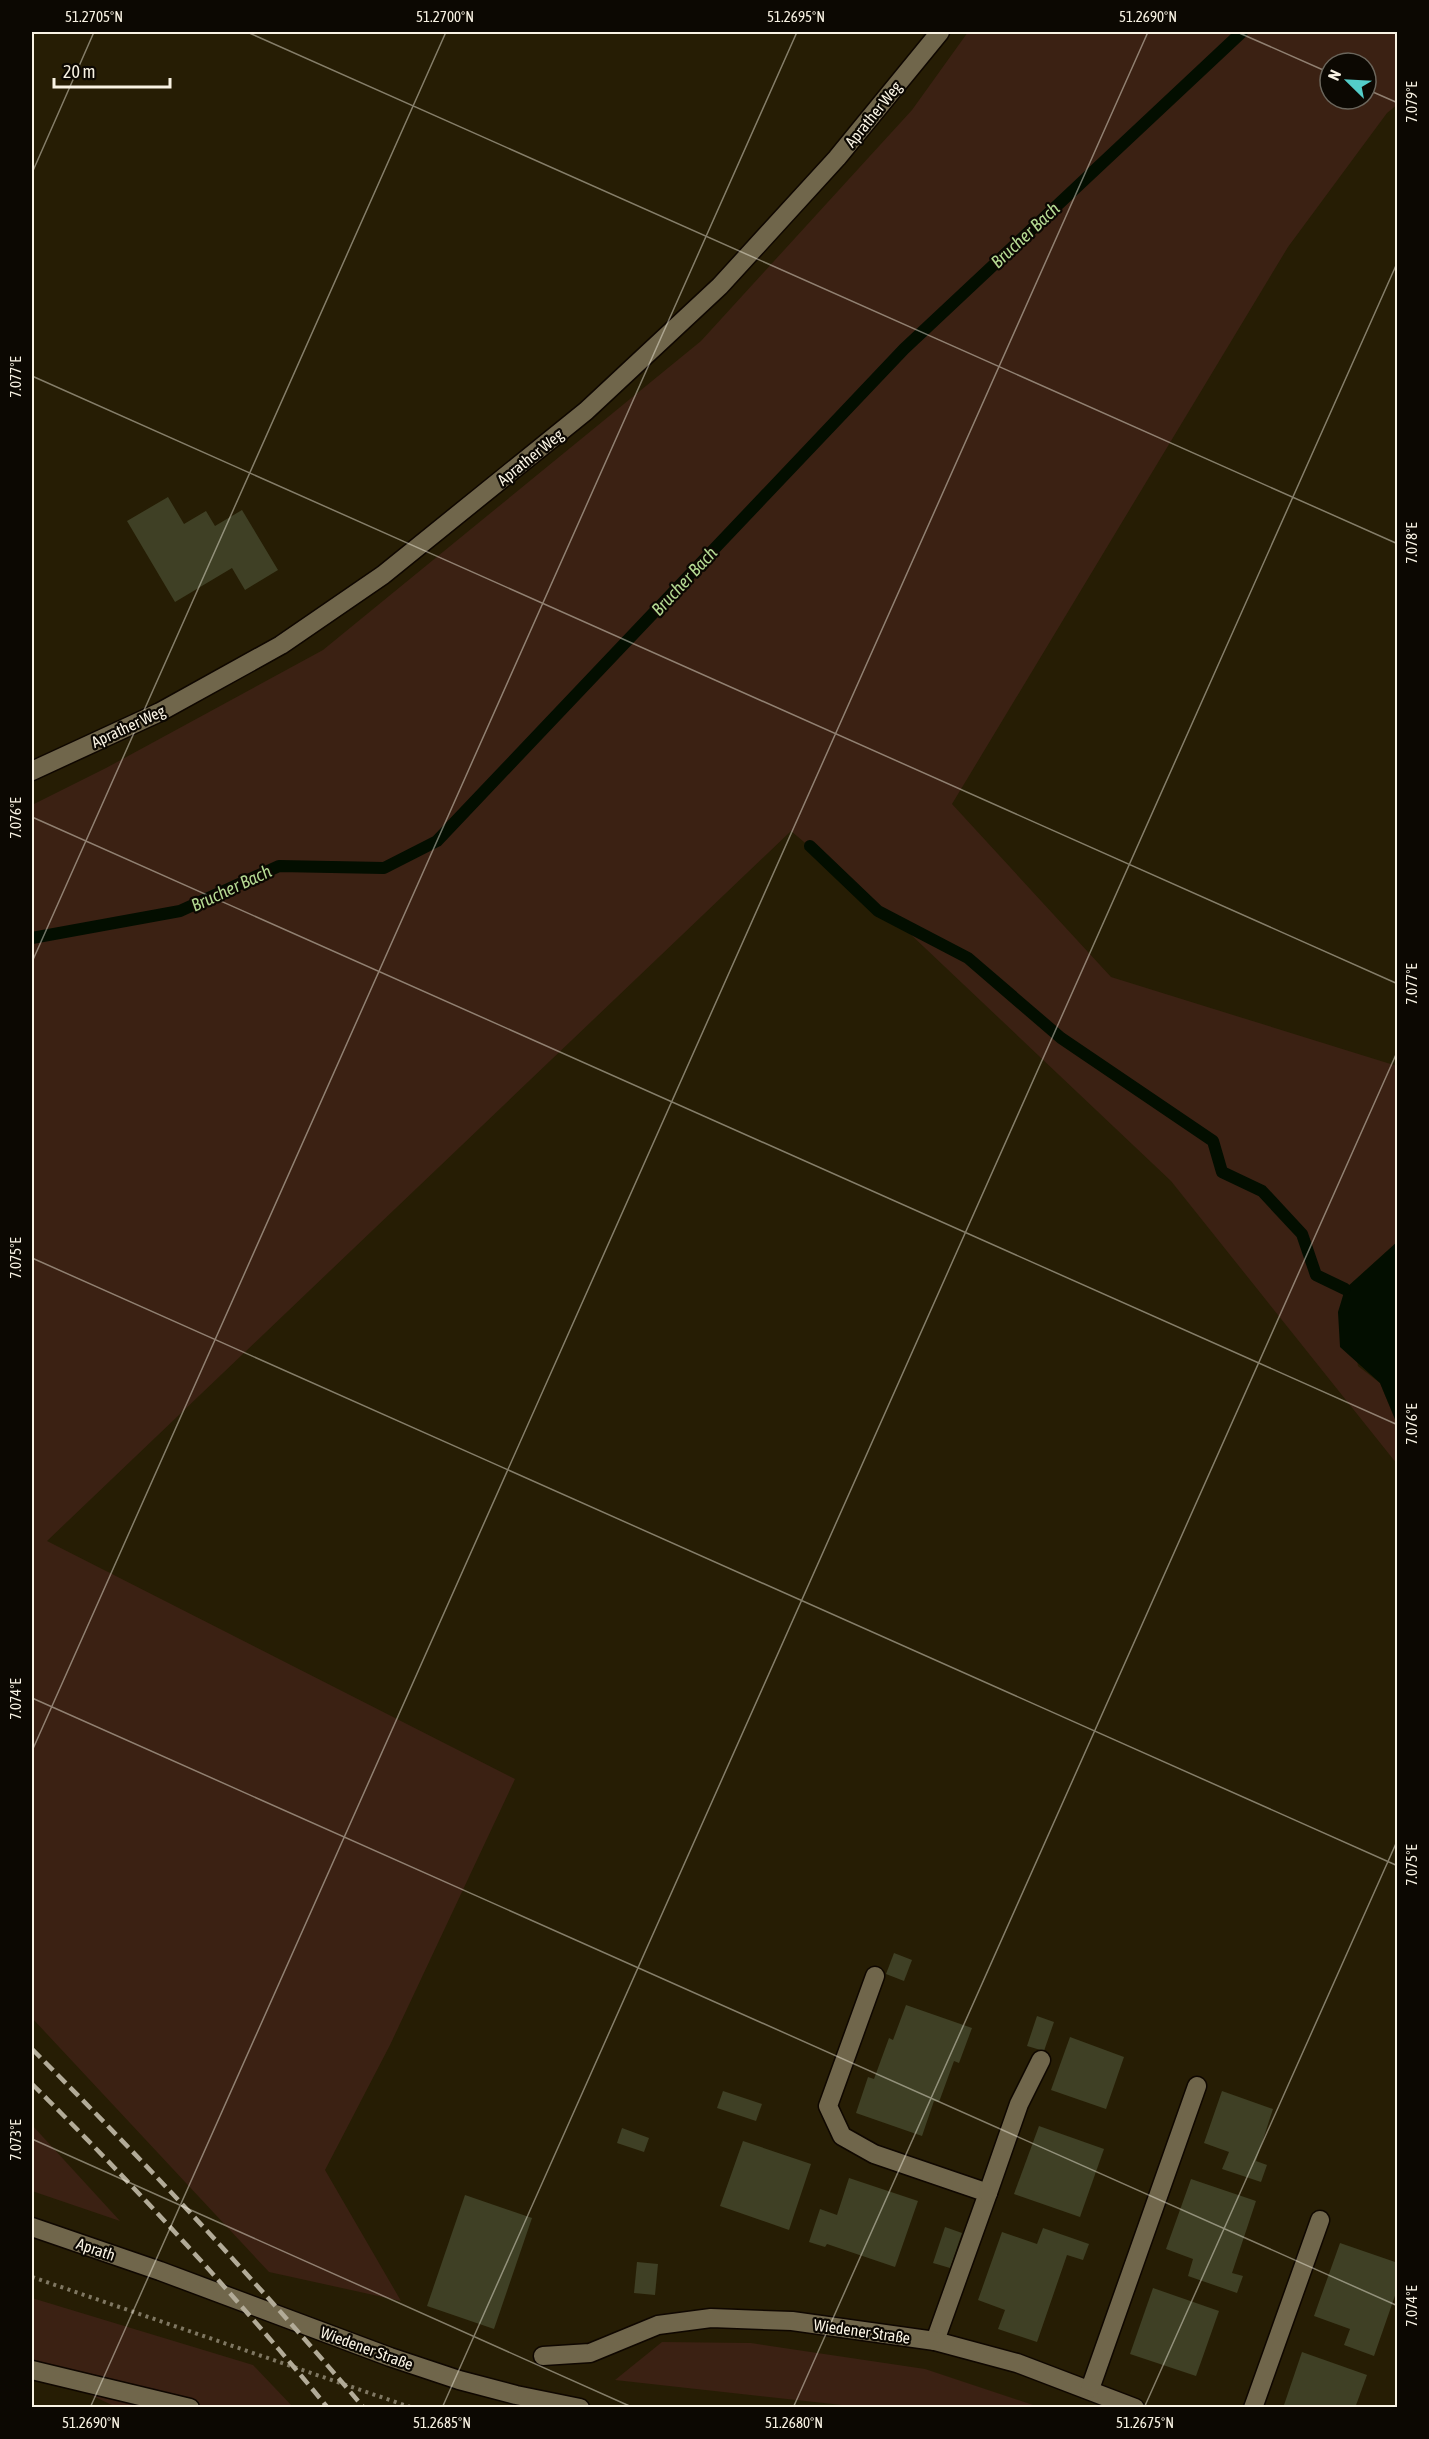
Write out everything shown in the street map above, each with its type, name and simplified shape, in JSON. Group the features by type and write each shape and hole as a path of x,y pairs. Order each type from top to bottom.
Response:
{"street":[{"name":"Aprather Weg","path":"32,771 160,712 281,645 383,574 586,411 720,286 837,159 940,32"},
{"path":"875,1976 828,2106 842,2136 874,2154 988,2193"},
{"path":"935,2341 1019,2104 1041,2060"},
{"path":"1090,2389 1197,2086"},
{"path":"1252,2408 1320,2220"},
{"name":"Aprath","path":"32,2227 160,2271"},
{"name":"Wiedener Straße","path":"160,2271 390,2357 516,2395 580,2408"},
{"name":"Wiedener Straße","path":"543,2356 590,2353 658,2325 711,2318 792,2320 935,2341 1017,2363 1135,2408"},
{"path":"32,2370 190,2408"}],"path":[{"path":"32,2277 413,2408"}],"shaded area":[{"path":"968,32 1397,32 1397,105 1387,113 1288,247 952,804 1111,977 1397,1066 1397,1242 1345,1289 1358,1366 1380,1383 1397,1424 1397,1464 1171,1181 887,912 791,831 47,1541 515,1779 390,2045 325,2170 401,2301 269,2272 32,2018 32,805 106,768 323,650 701,341 912,110"},
{"path":"1397,1242 1397,1424 1380,1383 1340,1347 1338,1312 1345,1289"},
{"path":"32,2125 120,2221 32,2191"},
{"path":"32,2298 253,2365 293,2407 116,2407 32,2367"},
{"path":"662,2342 751,2343 925,2369 1039,2407 860,2407 615,2380"}],"building":[{"path":"168,497 184,524 206,511 215,526 242,510 278,570 245,590 232,568 175,602 127,521"},
{"path":"894,1953 912,1960 904,1981 886,1974"},
{"path":"906,2005 972,2028 959,2063 954,2061 939,2102 934,2101 922,2136 856,2113 868,2077 874,2079 889,2038 893,2040"},
{"path":"1037,2016 1054,2022 1044,2051 1027,2046"},
{"path":"1070,2037 1124,2057 1106,2109 1051,2090"},
{"path":"723,2091 762,2104 756,2121 717,2108"},
{"path":"1222,2091 1273,2109 1256,2161 1267,2165 1261,2182 1222,2169 1229,2152 1204,2143"},
{"path":"1039,2126 1104,2149 1080,2217 1014,2194"},
{"path":"622,2128 649,2138 644,2152 617,2143"},
{"path":"743,2141 811,2164 789,2230 720,2206"},
{"path":"849,2178 918,2201 895,2267 827,2244 825,2247 809,2242 820,2209 837,2215"},
{"path":"1191,2179 1256,2201 1232,2273 1243,2276 1237,2293 1188,2276 1193,2259 1166,2249"},
{"path":"465,2195 532,2218 494,2329 427,2306"},
{"path":"945,2227 962,2233 950,2268 933,2263"},
{"path":"1043,2228 1089,2244 1083,2260 1067,2255 1037,2342 998,2329 1005,2310 978,2300 1002,2232 1037,2244"},
{"path":"1340,2243 1398,2263 1398,2287 1374,2356 1344,2345 1350,2329 1314,2316"},
{"path":"637,2262 658,2264 655,2295 634,2293"},
{"path":"1153,2288 1219,2311 1196,2376 1130,2354"},
{"path":"1302,2352 1367,2375 1355,2408 1283,2408"}],"waterway":[{"name":"Brucher Bach","path":"32,938 180,911 279,866 384,868 437,841 904,349 1242,32"},
{"path":"810,846 878,911 968,958 1061,1038 1213,1141 1222,1172 1262,1191 1302,1234 1316,1275 1345,1289"}],"railway":[{"path":"32,2049 201,2225 284,2315 364,2408"},
{"path":"32,2084 184,2242 328,2408"}]}
